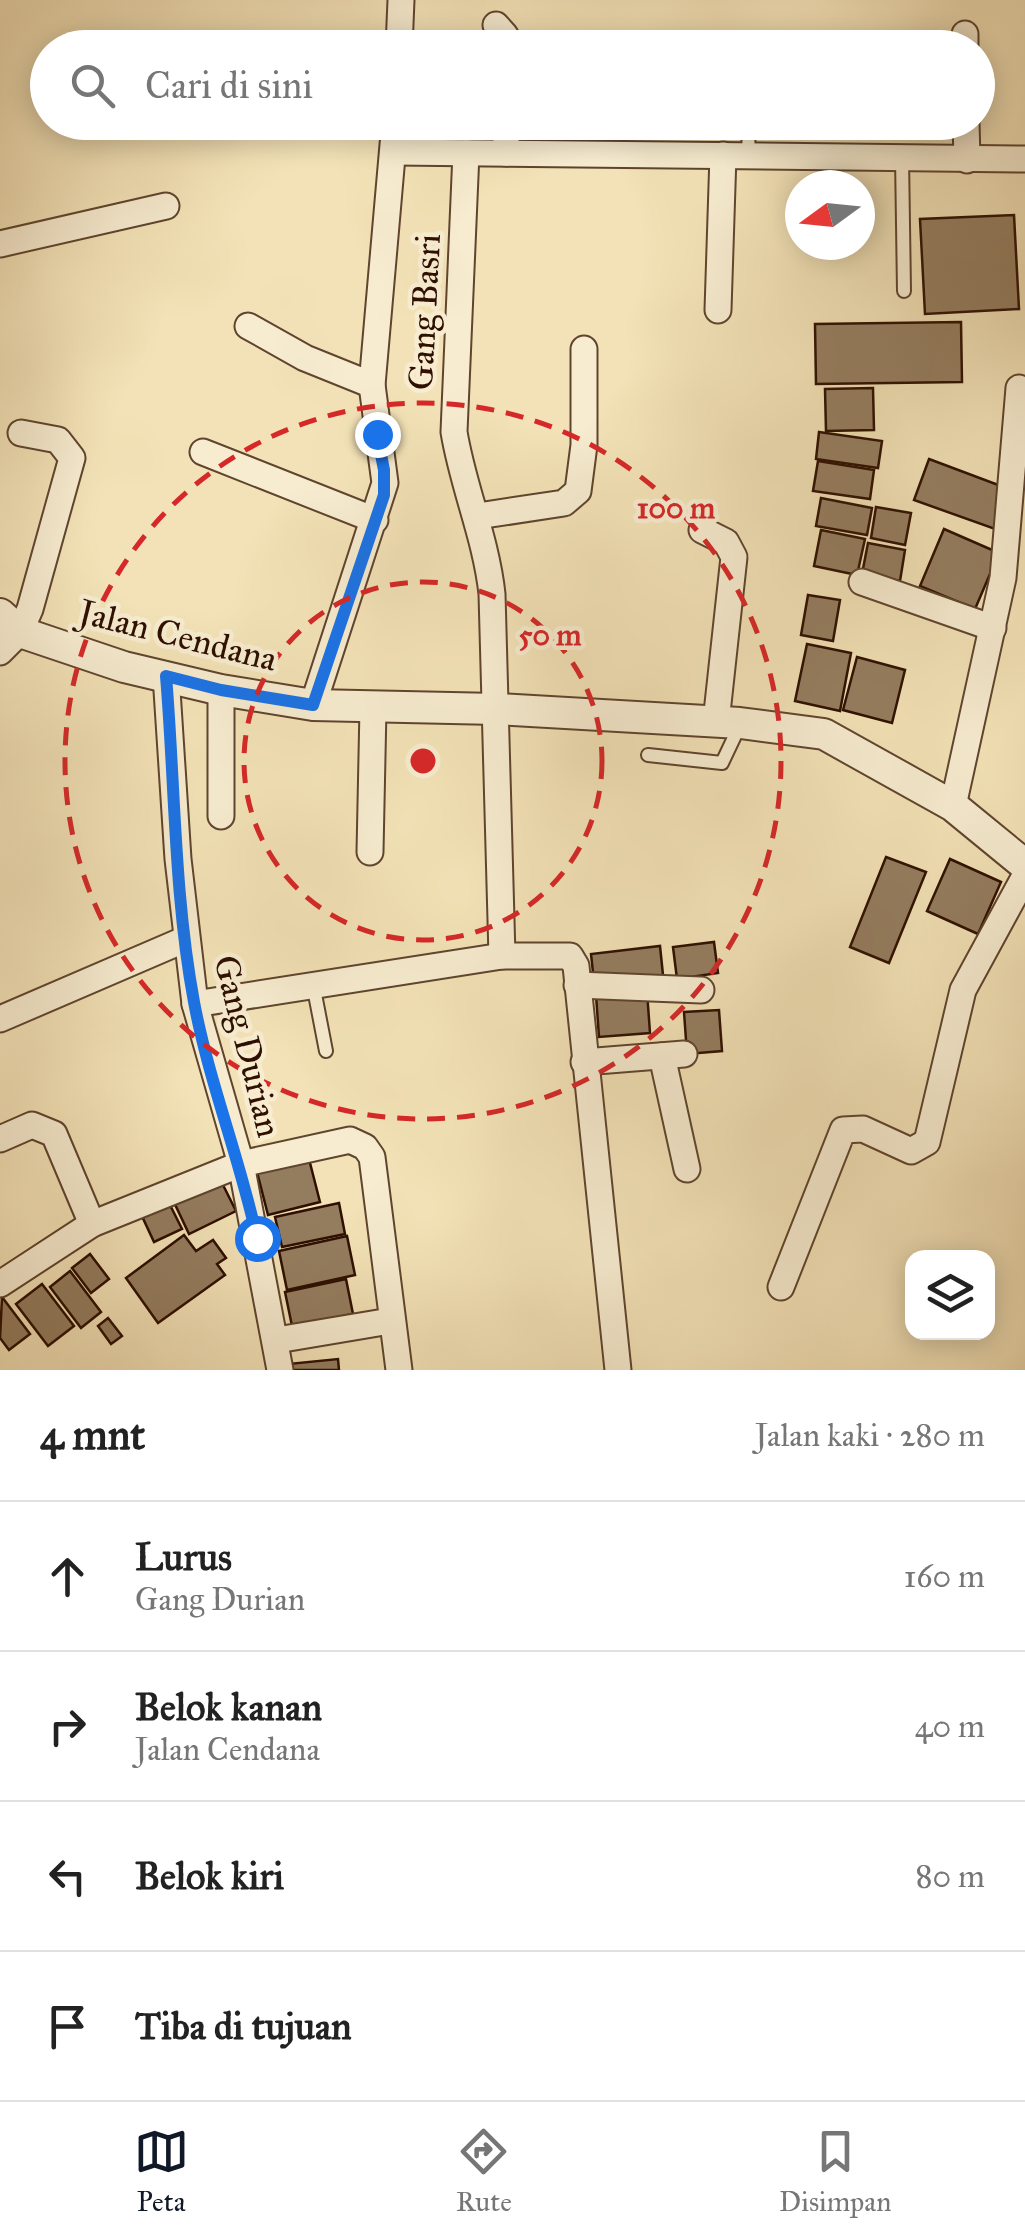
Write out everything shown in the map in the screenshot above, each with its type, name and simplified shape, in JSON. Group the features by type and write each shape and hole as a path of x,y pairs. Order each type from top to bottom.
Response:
{"street":[{"path":"400,30 401,0"},
{"path":"313,705 386,483 372,385 395,140"},
{"path":"506,140 506,154"},
{"path":"966,140 967,160"},
{"path":"394,152 1025,159"},
{"name":"Gang Basri","path":"466,153 454,432 459,464 478,516 492,594 502,956"},
{"path":"718,310 736,156"},
{"path":"0,244 166,206"},
{"path":"248,326 305,358 372,385"},
{"path":"478,516 564,503 578,491 584,445 584,349"},
{"path":"953,806 993,628 1014,576 1018,388"},
{"path":"7,633 72,458 58,440 21,433"},
{"path":"202,452 375,520"},
{"path":"702,530 726,542 734,557 728,722"},
{"path":"862,582 993,628"},
{"name":"Jalan Cendana","path":"7,633 221,690 313,705 497,709 728,722 824,734 953,806 1025,866"},
{"name":"Gang Durian","path":"166,676 194,1004 241,1164 280,1370"},
{"path":"221,690 221,816"},
{"path":"370,852 373,708"},
{"path":"781,1288 842,1130 863,1129 912,1151 927,1142 963,990 1025,876"},
{"path":"0,1019 186,938"},
{"path":"194,1004 502,956 566,954 576,966 618,1370"},
{"path":"577,984 701,990"},
{"path":"584,1062 673,1055 687,1169"},
{"path":"0,1138 32,1125 54,1134 92,1224"},
{"path":"0,1284 92,1224 241,1164 342,1140 355,1141 369,1150 399,1370"},
{"path":"277,1340 390,1322"}],"lane":[{"path":"736,156 742,140"},
{"path":"902,158 904,291"},
{"path":"648,755 722,763 728,722"},
{"path":"314,988 326,1051"}],"building":[{"path":"1014,215 1019,309 925,314 920,219"},
{"path":"961,322 962,382 816,384 815,324"},
{"path":"873,388 874,430 826,431 825,389"},
{"path":"819,432 882,441 878,468 816,459"},
{"path":"929,459 1009,489 995,529 914,500"},
{"path":"818,461 874,470 870,499 813,491"},
{"path":"821,498 872,508 867,535 816,526"},
{"path":"876,507 911,513 905,545 871,538"},
{"path":"944,529 999,553 975,609 920,586"},
{"path":"821,530 865,539 857,575 814,566"},
{"path":"868,543 905,550 900,581 862,574"},
{"path":"808,595 840,600 833,641 801,635"},
{"path":"807,644 851,653 840,711 795,701"},
{"path":"857,657 905,670 892,723 843,710"},
{"path":"886,857 926,872 889,963 850,947"},
{"path":"950,859 1001,882 978,934 927,911"},
{"path":"714,942 718,973 677,979 673,947"},
{"path":"660,946 663,975 594,982 591,954"},
{"path":"647,991 650,1033 599,1037 596,995"},
{"path":"719,1010 722,1051 687,1054 684,1012"},
{"path":"309,1159 320,1202 268,1215 257,1172"},
{"path":"218,1175 236,1211 189,1234 172,1198"},
{"path":"168,1201 182,1229 154,1242 141,1214"},
{"path":"339,1203 345,1234 282,1247 275,1217"},
{"path":"184,1235 196,1251 213,1240 226,1258 217,1264 225,1275 158,1323 126,1278"},
{"path":"347,1236 355,1275 287,1290 279,1251"},
{"path":"90,1254 109,1279 91,1293 72,1268"},
{"path":"70,1271 101,1312 81,1328 50,1287"},
{"path":"346,1279 353,1314 292,1326 285,1292"},
{"path":"42,1284 74,1326 48,1346 16,1304"},
{"path":"2,1297 30,1334 9,1350 0,1338"},
{"path":"108,1318 122,1336 111,1344 98,1326"},
{"path":"338,1359 339,1370 289,1370 288,1364"}],"route":[{"path":"257,1238 241,1164 194,1004 178,858 166,676 221,690 313,705 358,560 384,495 386,483 377,434"}]}
